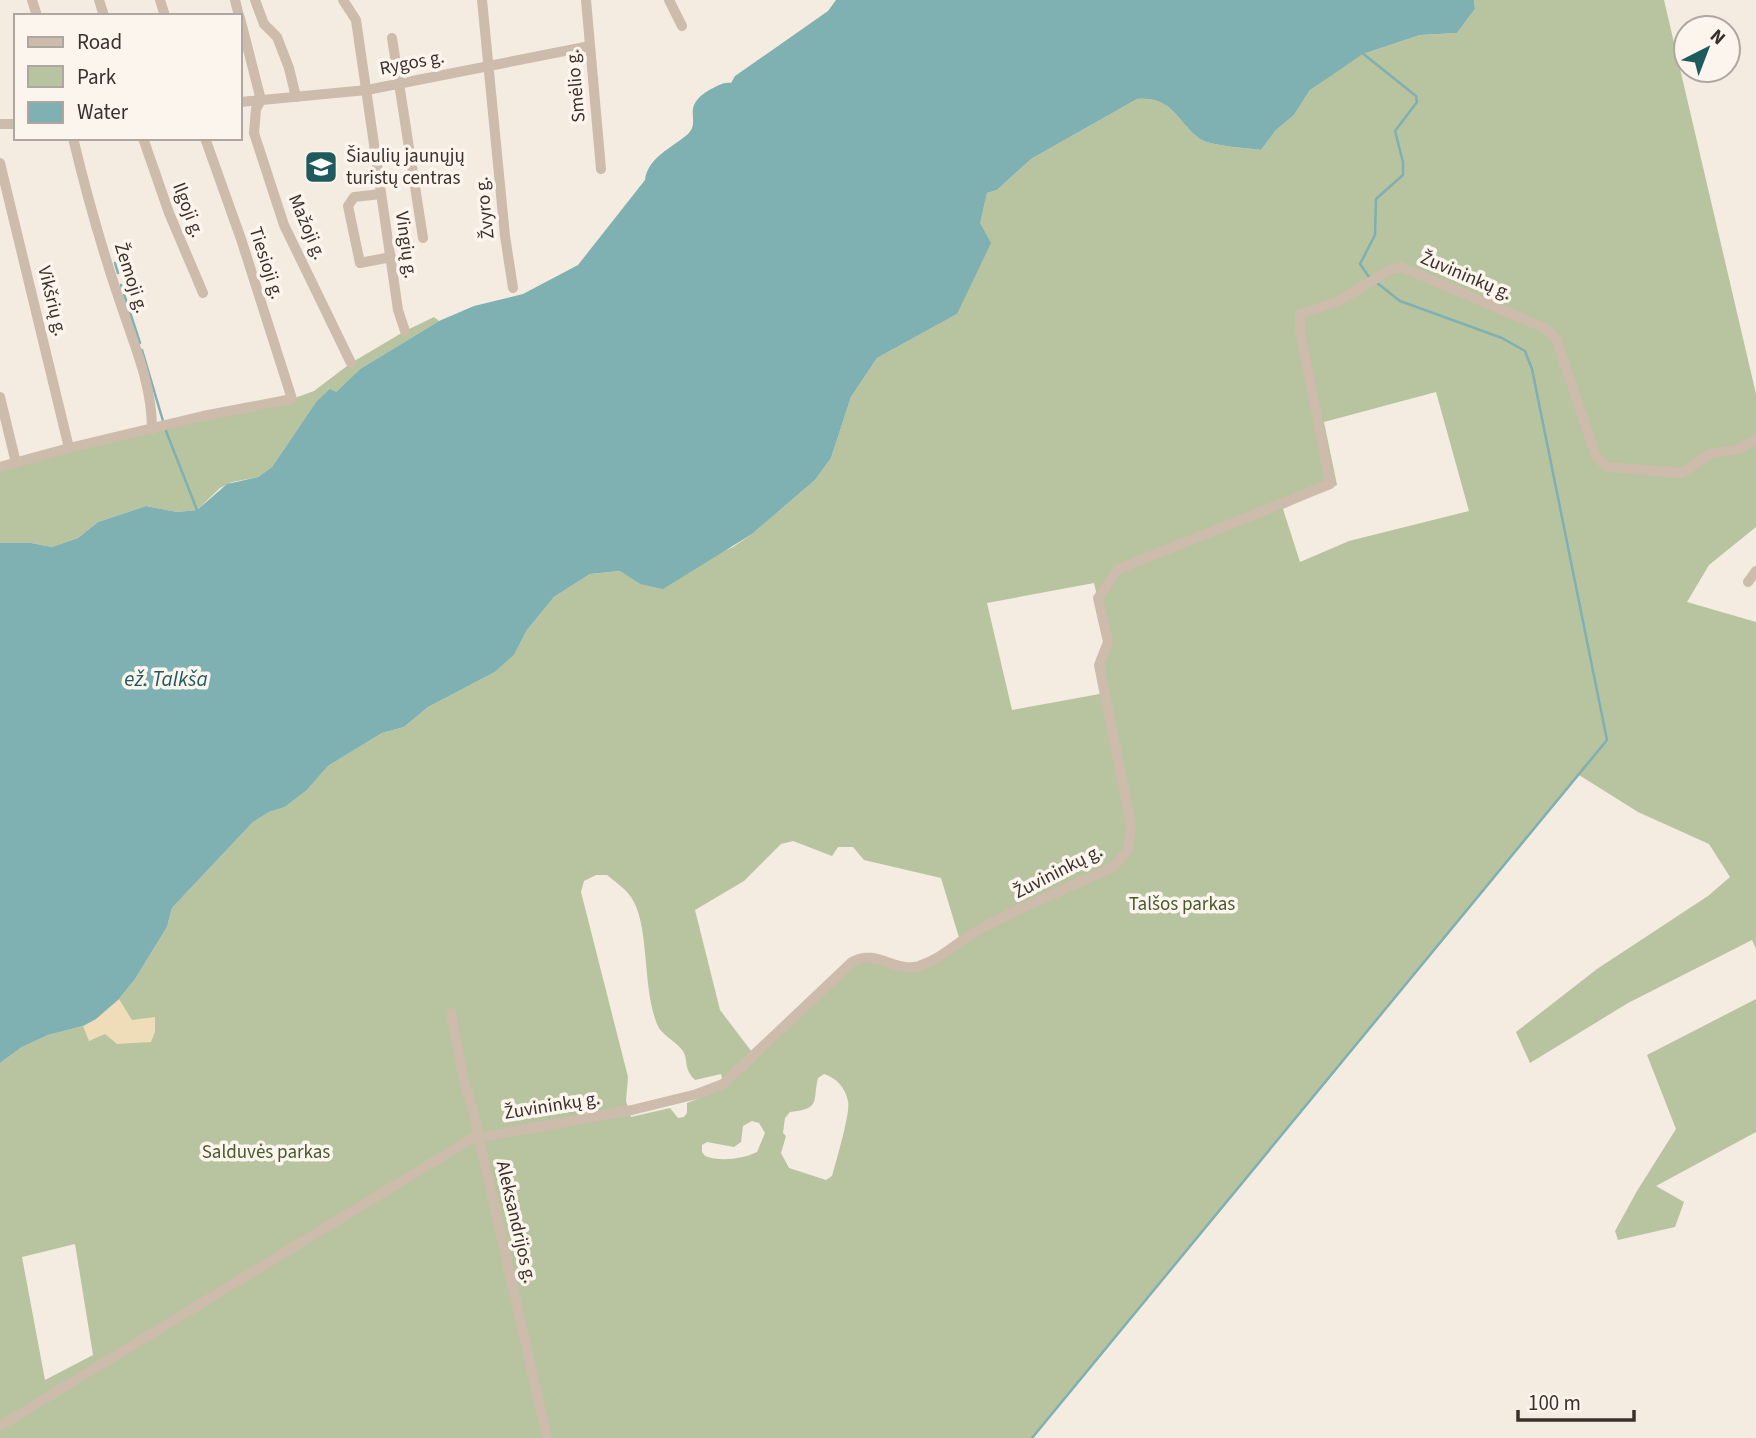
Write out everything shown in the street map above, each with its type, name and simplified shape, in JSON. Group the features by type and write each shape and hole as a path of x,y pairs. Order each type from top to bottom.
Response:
{"street":[{"path":"255,0 264,24 277,37 296,97"},
{"name":"Vingių g.","path":"343,0 356,20 398,310 405,331"},
{"name":"Žvyro g.","path":"482,0 505,236 513,288"},
{"name":"Smėlio g.","path":"586,0 601,169"},
{"path":"669,0 682,26"},
{"path":"242,28 261,100"},
{"path":"392,38 423,238"},
{"name":"Rygos g.","path":"242,102 367,90 590,46"},
{"name":"Mažoji g.","path":"261,100 256,109 254,133 284,225 351,363"},
{"name":"Žemoji g.","path":"74,140 102,244 140,360 152,409 152,429"},
{"name":"Ilgoji g.","path":"144,140 169,213 203,293"},
{"name":"Tiesioji g.","path":"152,429 292,399 241,239 206,140"},
{"name":"Vikšrių g.","path":"0,163 69,448"},
{"path":"381,194 354,197 348,206 360,263 391,257"},
{"name":"Žuvininkų g.","path":"0,1426 460,1145 478,1136 599,1116 709,1091 723,1084 755,1056 859,958 880,958 908,968 919,966 945,954 972,933 1113,867 1128,850 1131,825 1099,665 1108,642 1098,598 1118,569 1330,484 1300,331 1300,314 1337,302 1390,270 1401,267 1551,333 1556,338 1596,457 1608,467 1682,473 1710,454 1739,449 1756,439"},
{"path":"0,397 16,463"},
{"path":"0,467 152,429"},
{"path":"1748,582 1756,571"},
{"name":"Aleksandrijos g.","path":"451,1013 464,1082 547,1438"}],"green space":[{"name":"Talšos parkas","path":"1474,0 1664,0 1672,34 1672,84 1684,84 1756,394 1756,527 1709,565 1687,602 1756,622 1756,949 1752,940 1628,1003 1530,1063 1516,1032 1597,969 1708,896 1730,877 1709,844 1638,812 1579,775 1032,1438 0,1438 0,1063 22,1047 48,1035 83,1026 96,1019 119,999 135,979 167,927 172,908 253,822 269,812 285,807 307,790 328,766 382,733 404,727 428,707 495,672 514,655 527,630 554,597 590,574 621,571 640,584 733,547 815,480 831,458 851,397 877,358 957,314 987,193 997,190 1031,159 1137,99 1159,101 1173,111 1200,139 1220,145 1261,150 1276,130 1294,115 1310,90 1363,54 1420,35 1457,33 1475,9","holes":["1436,392 1469,511 1349,541 1300,562 1283,509 1337,485 1324,422","1094,583 1108,642 1099,665 1105,693 1012,710 987,603","793,841 832,856 838,847 853,847 864,860 941,878 961,944 909,968 859,958 755,1056 720,1010 695,910 744,881 781,844","596,875 607,875 629,894 641,923 649,993 659,1028 683,1051 689,1072 695,1080 721,1074 725,1088 687,1103 684,1117 678,1118 670,1108 631,1117 626,1101 628,1077 581,892 584,881","824,1074 836,1081 848,1101 837,1160 832,1176 826,1180 789,1168 781,1153 786,1136 783,1133 785,1118 790,1112 811,1106 818,1078","752,1121 759,1123 765,1133 757,1152 724,1159 711,1158 702,1152 702,1145 707,1142 734,1147 741,1142 743,1126","75,1244 93,1355 45,1380 22,1257"]},
{"path":"434,317 439,321 360,369 336,392 316,402 272,467 258,477 232,482 220,488 197,510 177,512 146,506 98,522 78,538 52,547 31,543 0,543 0,467 292,399 314,391 351,363"},
{"path":"1756,999 1756,1132 1656,1186 1684,1202 1675,1227 1618,1240 1615,1231 1676,1129 1647,1055"}],"sand":[{"path":"119,999 132,1020 155,1017 155,1032 151,1042 117,1044 105,1034 89,1041 83,1026 96,1019"}],"water":[{"name":"ež. Talkša","path":"836,0 1474,0 1475,9 1457,33 1420,35 1363,54 1310,90 1294,115 1276,130 1261,150 1220,145 1200,139 1173,111 1159,101 1137,99 1031,159 997,190 987,193 980,223 991,243 957,314 877,358 851,397 831,458 815,480 752,534 663,589 640,584 620,571 590,574 554,597 527,630 514,655 495,672 428,707 404,727 382,733 328,766 307,790 285,807 269,812 253,822 172,908 167,927 135,979 119,999 96,1019 83,1026 48,1035 22,1047 0,1063 0,543 31,543 52,547 78,538 98,522 146,506 177,512 197,510 227,484 258,477 272,467 316,402 330,389 336,392 360,369 439,321 474,306 523,294 578,265 645,180 656,159 692,129 693,107 701,96 711,89 731,83 735,76 828,11"}],"waterway":[{"path":"1361,52 1416,96 1417,102 1395,131 1403,162 1403,175 1376,199 1375,235 1360,264 1369,277"},
{"path":"115,263 118,273"},
{"path":"1032,1438 1607,740 1532,369 1525,351 1502,338 1400,301 1377,283"},
{"path":"121,285 140,343"},
{"path":"142,350 163,421"},
{"path":"166,431 197,510"}],"place":[{"name":"Šiaulių jaunųjų turistų centras","path":"321,167"}],"park label":[{"name":"Salduvės parkas","path":"266,1152"}]}
